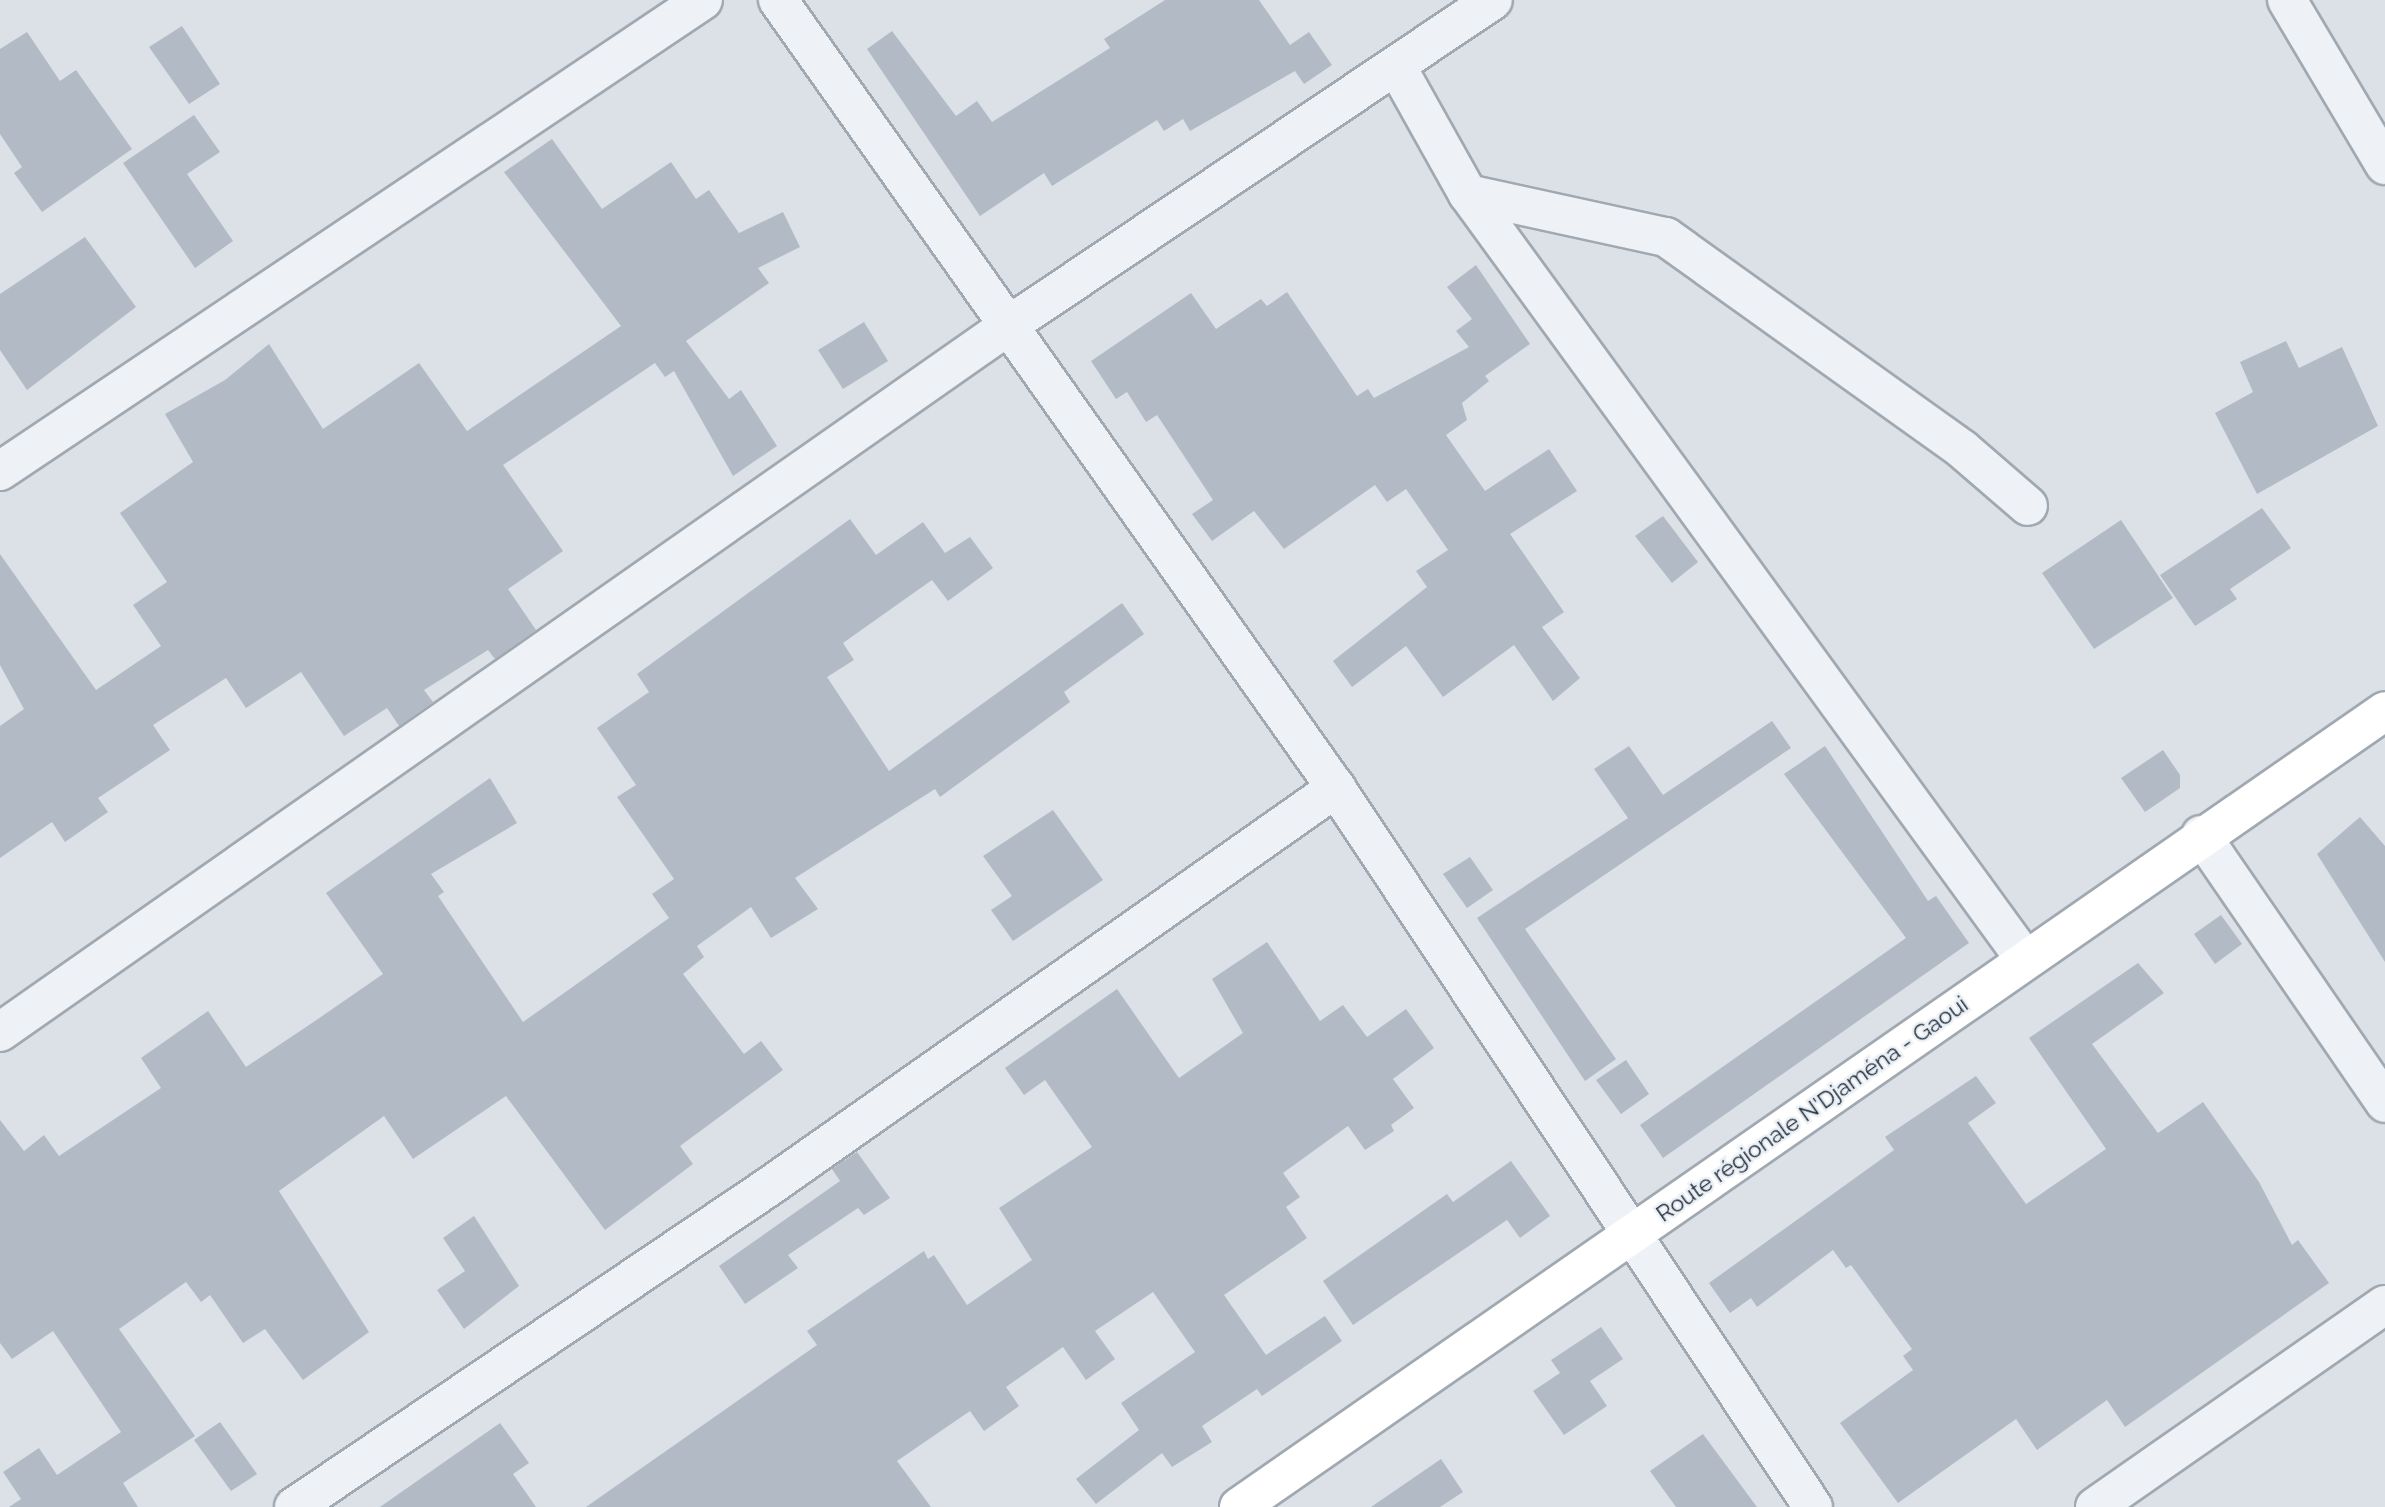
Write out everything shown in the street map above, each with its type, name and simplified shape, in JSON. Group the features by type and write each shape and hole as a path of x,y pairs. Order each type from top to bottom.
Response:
{"street":[{"path":"0,471 703,0"},
{"path":"778,0 1012,323 1336,788 1636,1234 1813,1507"},
{"path":"0,1032 1012,323 1398,69 1493,0"},
{"path":"2287,0 2385,165"},
{"path":"1398,69 1468,194 2024,958"},
{"path":"1468,194 1666,237 1962,449 2028,506"},
{"name":"Route régionale N'Djaména - Gaoui","path":"1239,1507 1636,1234 2201,835 2385,711"},
{"path":"294,1507 767,1188 1336,788"},
{"path":"2201,835 2385,1103"},
{"path":"2095,1507 2385,1305"}],"building":[{"path":"1165,0 1259,0 1290,45 1309,32 1332,65 1304,84 1295,71 1190,131 1183,119 1164,131 1157,120 1052,186 1044,173 980,216 867,49 892,31 956,116 977,101 992,122 1110,48 1104,39"},
{"path":"182,26 220,84 189,104 149,47"},
{"path":"27,32 60,81 76,70 132,149 42,212 14,173 22,167 0,134 0,49"},
{"path":"194,115 220,152 187,174 233,241 195,268 123,163"},
{"path":"552,139 602,209 671,162 696,199 709,190 739,233 783,212 800,247 758,268 769,283 686,341 729,399 741,390 777,446 733,476 674,371 665,377 655,363 503,465 563,551 508,589 536,630 495,659 488,650 424,690 433,702 399,726 387,708 344,736 301,672 246,708 226,678 153,725 170,750 98,798 108,812 65,842 52,822 0,858 0,726 24,709 0,665 0,554 96,690 161,646 133,605 167,582 120,513 193,462 165,414 225,380 269,344 323,429 419,363 467,431 621,326 504,172"},
{"path":"85,237 136,307 27,390 0,350 0,294"},
{"path":"1476,265 1530,344 1485,376 1489,381 1462,403 1467,420 1446,435 1485,491 1549,449 1577,491 1510,534 1564,612 1542,627 1580,678 1553,701 1514,645 1443,697 1406,646 1352,687 1333,661 1427,587 1416,571 1448,550 1406,489 1387,502 1375,485 1284,549 1254,511 1212,541 1192,514 1213,500 1157,415 1146,422 1127,392 1116,399 1091,361 1191,293 1216,329 1261,299 1267,306 1287,292 1357,396 1368,389 1374,398 1469,347 1456,331 1472,319 1447,287"},
{"path":"864,322 888,361 843,389 818,350"},
{"path":"2286,341 2299,368 2342,347 2378,426 2257,494 2215,413 2253,392 2240,362"},
{"path":"2262,508 2291,548 2230,589 2237,599 2195,626 2160,575"},
{"path":"1663,516 1698,562 1672,583 1635,536"},
{"path":"850,519 876,555 923,522 945,553 970,537 993,568 948,601 932,580 843,643 854,660 827,677 889,771 1122,603 1144,634 1064,692 1070,702 940,797 935,789 795,878 818,909 771,938 751,907 697,946 704,957 683,974 744,1054 761,1041 783,1070 680,1146 693,1164 605,1230 506,1096 413,1159 384,1116 279,1191 369,1332 303,1380 265,1329 243,1343 210,1295 201,1302 186,1282 119,1329 195,1436 123,1483 138,1507 9,1507 21,1499 3,1472 39,1448 57,1475 121,1432 53,1331 12,1359 0,1343 0,1120 24,1151 44,1135 59,1156 161,1088 141,1058 208,1011 246,1067 383,974 326,893 490,778 517,823 431,874 444,892 438,896 523,1022 581,981 669,918 652,894 674,879 617,797 636,785 597,728 649,692 637,674"},
{"path":"2121,520 2173,598 2094,649 2042,573"},
{"path":"1772,721 1791,748 1525,929 1616,1059 1585,1081 1477,918 1628,818 1594,769 1629,746 1663,795"},
{"path":"1825,746 1928,901 1936,896 1969,943 1663,1158 1640,1125 1906,938 1784,774"},
{"path":"2163,750 2180,775 2180,788 2145,812 2121,778"},
{"path":"1053,810 1103,880 1013,941 991,910 1012,896 983,856"},
{"path":"2360,817 2385,846 2385,962 2317,854"},
{"path":"1470,857 1493,890 1467,908 1443,874"},
{"path":"2221,915 2242,944 2215,964 2194,934"},
{"path":"1267,942 1320,1021 1343,1005 1367,1037 1406,1009 1434,1048 1393,1079 1414,1108 1391,1125 1394,1131 1365,1150 1348,1126 1283,1173 1300,1197 1286,1207 1307,1238 1224,1295 1266,1355 1325,1316 1342,1341 1262,1396 1257,1389 1202,1426 1212,1442 1172,1467 1162,1453 1096,1504 1076,1479 1139,1430 1121,1403 1195,1352 1153,1292 1095,1331 1115,1359 1086,1380 1063,1347 1006,1387 1019,1406 984,1431 970,1411 897,1461 931,1507 586,1507 817,1345 807,1331 924,1251 928,1259 934,1255 967,1305 1032,1260 999,1208 1092,1147 1045,1080 1024,1095 1005,1068 1117,989 1179,1078 1243,1033 1212,979"},
{"path":"2138,963 2164,993 2092,1044 2158,1133 2203,1102 2259,1182 2292,1245 2298,1240 2329,1283 2125,1427 2107,1400 2037,1450 2016,1419 1898,1503 1840,1423 1913,1370 1903,1356 1912,1349 1851,1265 1846,1268 1833,1250 1757,1307 1751,1298 1730,1313 1709,1283 1894,1150 1885,1137 1976,1076 1996,1103 1968,1123 2026,1204 2106,1149 2029,1038"},
{"path":"1626,1060 1649,1094 1621,1114 1596,1080"},
{"path":"857,1152 890,1198 864,1215 858,1208 788,1255 798,1268 745,1304 719,1266 840,1181 832,1169"},
{"path":"1511,1161 1550,1216 1520,1238 1507,1220 1353,1325 1323,1281 1447,1194 1453,1202"},
{"path":"474,1216 519,1286 464,1329 437,1290 465,1271 443,1238"},
{"path":"1601,1327 1623,1359 1590,1381 1607,1406 1564,1435 1533,1391 1560,1373 1551,1360"},
{"path":"220,1422 257,1474 231,1491 194,1440"},
{"path":"500,1423 529,1463 513,1474 536,1507 380,1507"},
{"path":"1703,1434 1757,1507 1676,1507 1650,1471"},
{"path":"1441,1459 1463,1492 1440,1507 1371,1507"}]}
